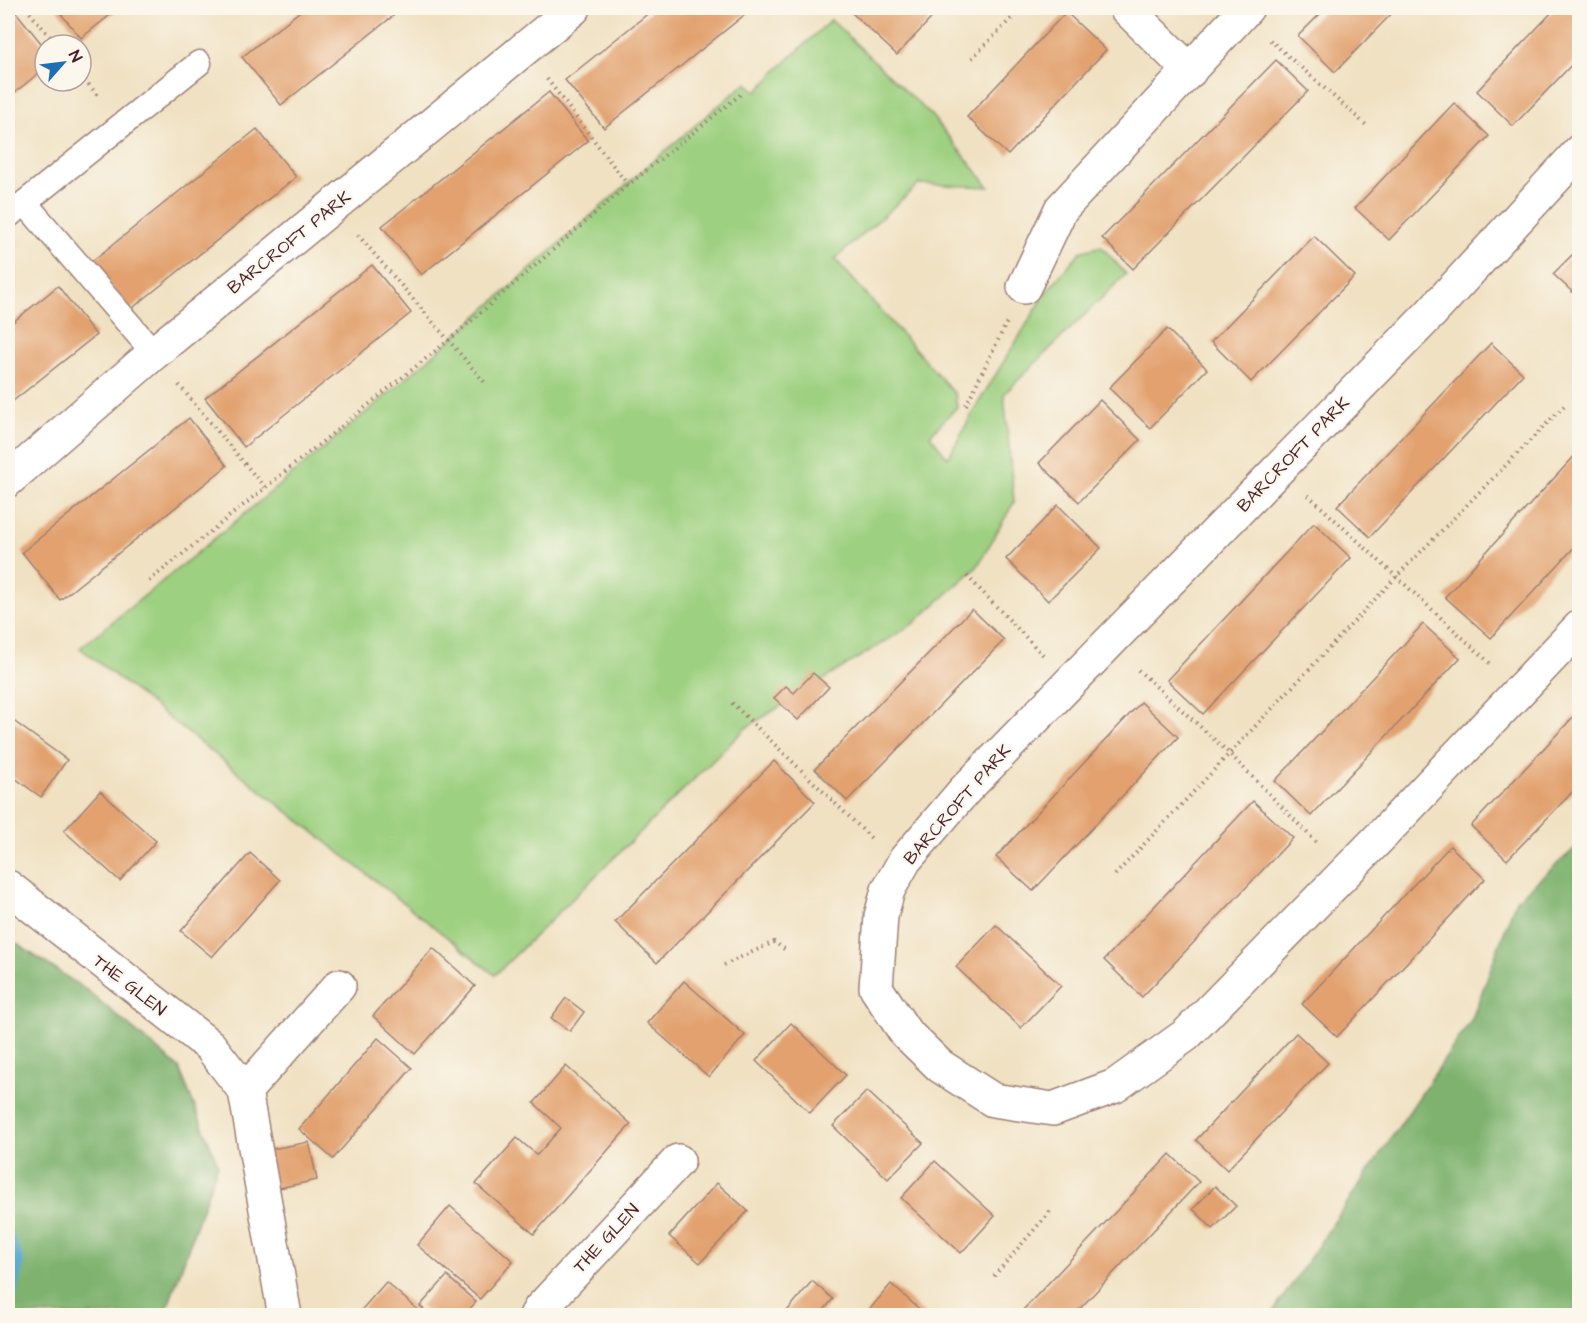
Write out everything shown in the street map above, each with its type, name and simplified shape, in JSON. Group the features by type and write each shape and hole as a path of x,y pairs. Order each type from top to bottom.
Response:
{"street":[{"name":"BARCROFT PARK","path":"8,480 154,353 574,8"},
{"path":"1126,8 1190,71"},
{"path":"1024,287 1062,209 1244,11"},
{"name":"BARCROFT PARK","path":"1580,151 1430,314 964,791 905,860 888,890 881,916 876,988 905,1032 919,1046 940,1066 993,1100 1053,1109 1115,1086 1186,1035 1346,872 1580,627"},
{"name":"THE GLEN","path":"8,887 210,1047 245,1091 285,1316"},
{"path":"245,1091 339,986"},
{"name":"THE GLEN","path":"536,1316 678,1161"}],"lane":[{"path":"154,353 16,209 199,63"}],"path":[{"path":"26,8 47,33"},
{"path":"972,58 1022,8"},
{"path":"1244,11 1366,125"},
{"path":"546,78 628,185"},
{"path":"149,581 449,340 628,185 741,94"},
{"path":"352,227 486,384"},
{"path":"966,405 1024,287"},
{"path":"178,384 265,488"},
{"path":"1115,875 1396,577 1565,405"},
{"path":"1278,469 1519,690"},
{"path":"967,576 1045,657"},
{"path":"1108,643 1229,753 1346,872"},
{"path":"732,703 874,841"},
{"path":"724,964 774,942 787,951"},
{"path":"994,1276 1053,1208"}],"green space":[{"path":"831,20 931,115 989,187 919,184 835,259 955,394 957,407 930,435 948,458 977,405 1048,290 1080,252 1101,246 1126,274 1004,394 1014,502 977,567 913,624 747,727 495,975 80,648 389,393 746,83 757,92 779,68"},
{"path":"1579,845 1579,1315 1271,1315 1472,1019 1516,900"},
{"path":"8,938 88,991 179,1068 218,1164 165,1315 8,1315"}],"building":[{"path":"56,8 119,8 87,33 77,33"},
{"path":"304,8 403,8 281,105 242,57"},
{"path":"655,8 753,8 604,128 565,80"},
{"path":"858,8 941,8 897,55 852,13"},
{"path":"1326,8 1397,8 1335,72 1298,36"},
{"path":"1556,8 1580,8 1580,56 1513,126 1477,91"},
{"path":"16,12 33,33 33,78 8,98 8,19"},
{"path":"1066,12 1106,50 1008,155 967,117"},
{"path":"1276,60 1308,91 1133,269 1102,238"},
{"path":"549,92 588,141 421,275 382,226"},
{"path":"1454,103 1489,136 1389,240 1355,208"},
{"path":"257,129 296,177 130,310 91,262"},
{"path":"1314,236 1355,276 1251,382 1211,342"},
{"path":"1580,247 1580,299 1553,274"},
{"path":"372,265 411,313 244,447 205,398"},
{"path":"58,286 96,335 8,405 8,326"},
{"path":"1167,329 1207,369 1150,428 1109,388"},
{"path":"1491,343 1523,374 1370,537 1337,506"},
{"path":"1100,400 1140,440 1079,502 1039,463"},
{"path":"189,418 227,466 60,600 22,552"},
{"path":"1580,450 1580,541 1491,638 1445,597"},
{"path":"1058,505 1101,548 1048,601 1006,559"},
{"path":"1314,523 1351,558 1203,714 1167,680"},
{"path":"972,609 1004,640 847,801 815,769"},
{"path":"1423,624 1460,658 1311,816 1275,781"},
{"path":"813,673 829,687 798,720 774,698 786,686 794,693"},
{"path":"1141,702 1178,737 1033,891 996,857"},
{"path":"1575,715 1580,719 1580,784 1507,860 1471,826"},
{"path":"8,717 67,760 41,797 8,773"},
{"path":"774,761 815,802 657,963 615,922"},
{"path":"100,791 156,841 120,881 64,831"},
{"path":"1253,801 1293,838 1142,997 1104,960"},
{"path":"1450,846 1485,879 1337,1037 1302,1004"},
{"path":"250,853 280,880 212,957 181,931"},
{"path":"996,925 1061,986 1021,1028 956,967"},
{"path":"433,948 475,986 415,1054 373,1016"},
{"path":"684,981 745,1035 709,1077 647,1023"},
{"path":"566,998 584,1012 570,1031 551,1018"},
{"path":"791,1023 846,1075 810,1113 756,1061"},
{"path":"1296,1033 1328,1063 1227,1170 1196,1140"},
{"path":"378,1038 412,1068 333,1159 299,1129"},
{"path":"566,1066 631,1124 534,1234 476,1184 517,1138 537,1155 561,1128 534,1103"},
{"path":"867,1091 923,1143 888,1179 833,1126"},
{"path":"309,1142 317,1180 274,1189 266,1150"},
{"path":"1170,1154 1199,1182 1073,1316 1029,1316 1023,1310"},
{"path":"935,1161 995,1216 961,1253 901,1198"},
{"path":"717,1183 748,1211 700,1263 669,1236"},
{"path":"1215,1186 1236,1206 1213,1229 1193,1209"},
{"path":"450,1206 513,1261 480,1299 417,1245"},
{"path":"447,1276 476,1302 463,1316 431,1316 420,1306"},
{"path":"812,1281 833,1299 819,1316 783,1316"},
{"path":"386,1282 425,1316 356,1316"},
{"path":"891,1284 927,1316 864,1316"}],"waterway":[{"path":"8,1240 17,1262 8,1302"}]}
